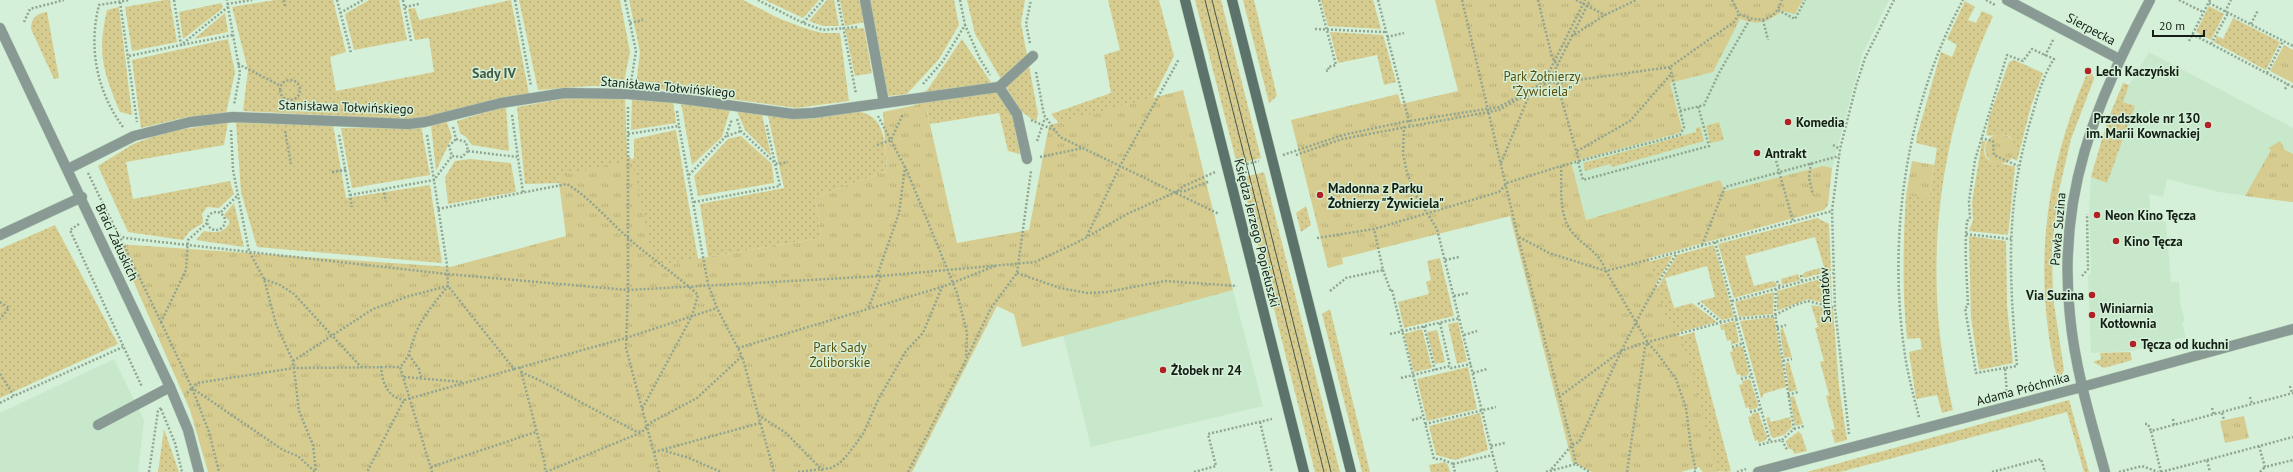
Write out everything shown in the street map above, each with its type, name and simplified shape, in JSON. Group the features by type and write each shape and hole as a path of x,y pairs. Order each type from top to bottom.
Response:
{"main road":[{"name":"Księdza Jerzego Popiełuszki","path":"1185,0 1304,472"},
{"path":"1232,0 1351,472"}],"street":[{"path":"865,0 884,103"},
{"name":"Sierpecka","path":"2007,0 2119,59"},
{"name":"Pawła Suzina","path":"2105,472 2082,388 2070,317 2067,287 2068,229 2073,193 2082,158 2100,102 2119,59 2150,0"},
{"name":"Braci Załuskich","path":"0,28 82,197 170,387 188,430 199,472"},
{"path":"1030,159 1017,114 999,87 1033,56"},
{"name":"Stanisława Tołwińskiego","path":"68,169 136,136 190,122 232,117 408,124 425,122 510,102 565,93 628,94 734,108 763,109 793,114 813,113 999,87"},
{"path":"0,235 25,225 82,197"},
{"name":"Adama Próchnika","path":"1754,470 2082,388 2293,329"},
{"path":"98,425 170,387"}],"path":[{"path":"24,22 30,9 64,0"},
{"path":"98,0 99,5 94,21 93,44 97,74 115,117 124,130 136,136"},
{"path":"99,5 130,0"},
{"path":"174,0 181,46"},
{"path":"227,0 240,73 232,117 233,170 237,196 249,251 264,279 276,324 293,361 299,411 312,445 315,472"},
{"path":"181,46 228,6 252,0"},
{"path":"284,0 286,7"},
{"path":"336,0 351,53"},
{"path":"340,13 363,0"},
{"path":"403,0 411,40"},
{"path":"515,0 533,98"},
{"path":"625,0 636,51 628,94 628,290 626,348 641,410 659,472"},
{"path":"758,0 803,23 823,30 843,29"},
{"path":"803,23 823,0"},
{"path":"838,0 858,106"},
{"path":"960,0 965,25 980,59 999,87"},
{"path":"1031,0 1026,24 1045,117 1056,132 1060,136 1083,148 1219,214"},
{"path":"1319,0 1336,65 1328,67 1329,70 1326,71"},
{"path":"1378,0 1410,125"},
{"path":"1462,0 1501,164 1507,183 1518,237 1576,464"},
{"path":"1538,0 1552,57 1558,66"},
{"path":"1576,0 1605,15"},
{"path":"1281,155 1343,135 1409,121 1500,107 1544,82 1585,0"},
{"path":"1296,155 1342,139 1404,126 1489,113 1499,110 1549,82 1590,0"},
{"path":"1572,36 1605,15 1636,0"},
{"path":"1732,0 1739,14 1750,19 1763,20 1778,10 1782,0"},
{"path":"1778,10 1795,19 1805,0"},
{"name":"Sarmatów","path":"1850,441 1844,401 1835,308 1832,211 1840,149 1856,86 1865,58 1894,0"},
{"path":"1919,419 1905,355 1902,320 1900,266 1903,205 1911,150 1923,98 1945,36 1963,0"},
{"path":"1986,0 2000,7"},
{"path":"2179,0 2204,12"},
{"path":"2211,50 2231,0"},
{"path":"2189,41 2209,1 2293,46"},
{"path":"120,2 129,56 136,136"},
{"path":"404,7 419,4"},
{"path":"2251,24 2258,10"},
{"path":"1549,82 1557,83 1670,67 1734,22 1739,14"},
{"path":"1680,111 1704,105 1719,73 1750,19"},
{"path":"630,23 642,20"},
{"path":"1763,20 1768,40"},
{"path":"877,145 891,140 910,99 943,61 965,25"},
{"path":"1315,29 1385,32"},
{"path":"1387,37 1404,33"},
{"path":"2048,33 2061,40"},
{"path":"2192,34 2293,86"},
{"path":"129,56 233,35"},
{"path":"2267,73 2283,41"},
{"path":"2045,56 2050,46"},
{"path":"2032,49 2045,56 2054,59 2039,92 2018,166 2012,205 2010,288 2017,366 1976,373 1965,308 1968,306 1965,273 1966,234 1967,221 1970,219 1969,201 1975,160 2007,55 2023,61 2032,49"},
{"path":"1088,236 1120,166 1179,59"},
{"path":"238,63 281,86"},
{"path":"2248,70 2251,64"},
{"path":"1317,238 1374,229 1427,214 1499,192 1507,183 1561,166 1680,135 1684,127 1670,67"},
{"path":"1577,151 1630,121 1671,74"},
{"path":"293,80 300,88 300,92 293,99 288,100 280,92 281,86 284,82 293,80"},
{"path":"1557,83 1577,151 1583,180 1709,146 1698,106"},
{"path":"2285,89 2288,84"},
{"path":"1501,164 1530,93"},
{"path":"510,102 523,193"},
{"path":"734,108 741,131 775,163 778,164 788,162"},
{"path":"689,175 726,136 734,108"},
{"path":"694,202 780,186 763,109"},
{"path":"1017,114 1056,132"},
{"path":"877,115 905,167 948,269 959,300 968,333 968,347 965,362"},
{"path":"908,472 965,362 990,308 1017,273 1031,173 1030,159 1045,117"},
{"path":"336,120 352,207"},
{"path":"425,122 448,286 514,369"},
{"path":"628,134 679,126 708,284 717,308 742,356 774,472"},
{"path":"1404,126 1403,153 1407,173 1415,194 1437,229 1497,472"},
{"path":"726,136 741,131"},
{"path":"1981,138 1994,141 1994,155 2018,166"},
{"path":"452,156 449,146 456,139 466,142 468,151"},
{"path":"1833,145 1840,149"},
{"path":"1030,159 1083,148"},
{"path":"468,151 517,157"},
{"path":"452,156 462,158 468,151"},
{"path":"350,195 434,180 452,156"},
{"path":"1702,246 1725,187 1839,156"},
{"path":"1776,157 1793,221"},
{"path":"1241,165 1257,161"},
{"path":"82,162 119,235 192,388 283,450 298,456 315,472"},
{"path":"1811,163 1809,178 1813,195"},
{"path":"1561,166 1564,218 1572,232 1602,259 1606,271 1648,343 1676,379 1686,408 1691,448 1696,472"},
{"path":"877,276 899,213 905,167"},
{"path":"332,172 346,170"},
{"path":"119,235 125,238 447,274 628,290 708,284 881,276 1035,262 1088,236 1129,212 1176,192 1184,186 1217,171"},
{"path":"1176,192 1185,191 1210,181"},
{"path":"438,209 567,184 580,192 628,238 698,295 692,316 641,410"},
{"path":"383,189 386,201"},
{"path":"161,322 186,270 189,250 188,240 207,223 208,217 211,213 221,212 237,196"},
{"path":"2082,284 2081,276 2088,269 2086,209"},
{"path":"1518,237 1549,253 1606,271 1832,211"},
{"path":"91,218 107,212"},
{"path":"207,223 212,229 222,228 226,220 221,212"},
{"path":"1374,229 1383,270 1393,297 1434,459 1441,459 1454,464 1493,455"},
{"path":"70,230 148,399 158,411 149,472"},
{"path":"1966,234 2011,239"},
{"path":"1716,242 1770,442"},
{"path":"1550,471 1572,445 1579,442 1621,351 1662,276 1678,252"},
{"path":"1445,260 1459,257"},
{"path":"738,348 942,287 997,265"},
{"path":"1330,291 1346,278 1383,270"},
{"path":"1017,273 1060,288 1087,293 1107,292 1165,281 1237,286"},
{"path":"1732,301 1833,273"},
{"path":"1801,275 1802,282"},
{"path":"868,309 881,276"},
{"path":"264,279 280,285 294,294 361,367"},
{"path":"1777,281 1780,288"},
{"path":"293,361 373,309 409,296 448,286"},
{"path":"400,367 409,354 417,330 428,310 448,286"},
{"path":"798,472 804,470 823,471 831,468 840,462 863,434 879,398 906,351 923,333 942,287"},
{"path":"1776,289 1775,314 1794,429"},
{"path":"1392,290 1393,297"},
{"path":"1454,296 1468,293"},
{"path":"1559,396 1621,351 1637,345 1737,319 1775,314 1808,301 1835,308"},
{"path":"0,302 9,308 0,319"},
{"path":"1698,303 1722,323"},
{"path":"381,366 386,388 390,394 404,400 626,338 717,308"},
{"path":"1390,334 1460,318"},
{"path":"1440,323 1450,366"},
{"path":"1777,328 1786,325"},
{"path":"1424,326 1435,370"},
{"path":"1464,335 1477,331"},
{"path":"1627,472 1640,377 1645,347 1648,343"},
{"path":"1732,346 1744,343"},
{"path":"0,402 124,347"},
{"path":"409,354 419,369 421,378"},
{"path":"520,367 545,472 642,432 650,423 697,398 742,356"},
{"path":"1783,361 1792,359"},
{"path":"1401,378 1450,366 1450,368 1471,364"},
{"path":"192,388 197,383 294,368 400,367"},
{"path":"400,367 411,398 432,472"},
{"path":"2005,368 2008,395"},
{"path":"1473,373 1487,369"},
{"path":"521,372 635,431 642,432"},
{"path":"0,374 14,396"},
{"path":"1741,379 1752,376"},
{"path":"404,377 465,382"},
{"path":"2151,431 2292,393 2290,386"},
{"path":"1788,395 1798,392"},
{"path":"2250,397 2252,404"},
{"path":"367,472 404,400"},
{"path":"1424,424 1496,407"},
{"path":"2212,408 2214,415"},
{"path":"161,409 175,443 182,472"},
{"path":"1750,412 1761,409"},
{"path":"2222,413 2224,420"},
{"path":"758,415 786,433 823,471"},
{"path":"1412,420 1423,417"},
{"path":"1194,472 1216,466 1208,434 1272,419"},
{"path":"2173,419 2174,425"},
{"path":"1260,422 1272,472"},
{"path":"654,452 760,423"},
{"path":"2145,424 2148,424 2151,431 2160,472"},
{"path":"1759,445 1782,440 1794,429 1804,426"},
{"path":"431,467 536,432"},
{"path":"2118,472 2142,466 2160,472 2293,437"},
{"path":"1782,440 1785,449 1791,454"},
{"path":"1491,446 1505,443"},
{"path":"2259,446 2265,467"},
{"path":"662,450 689,458 721,472"},
{"path":"1992,472 2041,459 2045,472"},
{"path":"2207,460 2210,472"},
{"path":"2260,472 2265,467 2283,464 2293,460"},
{"path":"1454,464 1455,472"},
{"path":"1546,472 1576,464 1590,472"},
{"path":"1736,472 1754,470"}],"shaded area":[{"path":"1803,0 1889,0 1862,55 1832,168 1823,166 1725,191 1720,180 1586,220 1571,162 1679,133 1682,129 1670,83 1713,72 1739,19 1747,23 1773,19 1782,11 1798,11"},
{"path":"2149,52 2293,128 2293,202 2219,192 2167,179 2163,197 2149,194 2151,219 2166,222 2171,282 2179,282 2180,303 2185,321 2182,323 2186,338 2181,338 2181,340 2179,338 2131,351 2091,353 2088,276 2091,272 2089,211 2091,177 2106,183 2135,106 2123,102 2129,85"},
{"name":"Żłobek nr 24","path":"1233,290 1263,406 1091,447 1063,335"},
{"path":"114,359 144,420 138,472 0,472 0,413"}],"green space":[{"path":"170,0 177,42 132,51 125,7"},
{"path":"275,0 333,0 346,52 330,57 336,91 434,72 429,38 415,40 408,9 415,8 419,20 511,0 529,94 416,120 243,111 248,70 232,7"},
{"path":"369,0 399,0 407,40 354,50 345,14"},
{"path":"519,0 620,0 630,52 623,87 591,86 538,90"},
{"path":"629,0 743,0 778,18 807,29 822,33 840,33 849,101 796,108 636,86 640,52"},
{"path":"765,0 819,0 803,18"},
{"path":"827,0 834,0 839,26 823,26 809,21"},
{"path":"840,0 861,0 865,22 845,26"},
{"path":"870,0 954,0 959,25 939,59 907,94 888,96"},
{"path":"967,0 1025,0 1021,23 1038,114 1036,122 1021,111 975,34"},
{"path":"1108,0 1159,0 1174,56 1153,98 1059,123 1051,114 1111,93 1104,55 1120,50"},
{"path":"1195,0 1221,0 1261,158 1237,164"},
{"path":"1243,0 1254,0 1277,96 1269,103"},
{"path":"1321,0 1373,0 1381,29 1328,26"},
{"name":"Park Żołnierzy \"Żywiciela\"","path":"1435,0 1803,0 1795,14 1782,11 1772,18 1762,22 1751,22 1740,19 1713,72 1670,83 1682,129 1679,133 1571,162 1586,220 1720,180 1725,191 1823,166 1832,168 1828,205 1824,210 1649,258 1666,319 1682,340 1718,472 1703,472 1699,467 1681,472 1592,472 1572,462 1510,216 1342,258 1343,264 1328,268 1291,120 1398,94 1401,104 1458,91"},
{"path":"1965,1 1975,7 1968,20 1976,23 1982,11 1993,16 1974,63 1958,111 1947,160 1940,210 1937,260 1938,310 1943,360 1953,410 1942,413 1937,395 1916,399 1909,352 1922,349 1920,338 1907,339 1905,321 1904,249 1906,195 1929,198 1937,148 1916,143 1917,136 1941,52 1952,57 1957,45 1947,39"},
{"path":"221,3 223,8 183,39 179,12"},
{"path":"2209,6 2224,14 2211,40 2196,32"},
{"path":"119,7 132,115 120,112 109,85 103,62 102,39 107,10"},
{"path":"47,12 59,78 54,79 31,29 33,19 40,14"},
{"path":"225,13 228,32 194,39"},
{"path":"2233,18 2280,42 2266,70 2214,42 2217,36 2223,39"},
{"path":"864,28 872,73 855,76 845,29"},
{"path":"1330,32 1383,35 1396,82 1384,85 1377,55 1338,63"},
{"path":"228,39 235,72 226,114 187,117 141,128 132,60"},
{"path":"962,39 1012,114 1020,154 1008,151 999,113 930,124 925,103 915,105 918,97 928,89"},
{"path":"2284,45 2293,50 2293,83 2270,71"},
{"path":"2014,60 2043,73 2031,106 2017,161 2012,158 2014,147 2009,136 2001,134 1986,135 1990,115 2009,62"},
{"path":"2090,67 2094,79 2071,139 2058,195 2052,248 2053,297 2064,370 2058,382 2050,342 2045,302 2044,261 2047,222 2053,182 2062,143"},
{"path":"2123,83 2129,85 2123,102 2135,106 2107,183 2091,177 2107,122"},
{"name":"Park Sady Żoliborskie","path":"1183,90 1233,290 1022,347 1014,314 997,306 912,472 208,472 190,410 117,244 450,267 566,236 558,176 632,160 654,266 822,238 815,197 887,171 883,112 925,103 957,243 1029,230 1049,125"},
{"path":"568,98 625,98 627,154 632,160 634,157 634,139 676,130 698,259 654,266 558,176 559,183 525,184 517,107"},
{"path":"632,99 673,101 676,123 631,130"},
{"path":"681,103 730,110 722,137 692,165"},
{"path":"506,106 509,151 472,145 466,137 460,133 457,121"},
{"path":"737,111 762,114 771,156 745,130"},
{"path":"852,111 863,113 872,117 878,123 882,131 886,150 887,171 815,197 822,238 708,257 700,204 784,188 768,116 810,119"},
{"path":"446,120 452,137 436,171 431,125"},
{"path":"228,122 224,145 126,162 133,199 230,181 234,194 219,208 207,207 202,214 203,223 190,231 183,240 128,232 98,166 133,144 166,132"},
{"path":"236,122 333,125 346,198 430,185 442,263 257,247 241,192"},
{"path":"1719,122 1724,140 1710,143 1706,126"},
{"path":"421,126 430,175 352,188 341,128"},
{"path":"1700,127 1704,141 1612,167 1610,164 1585,171 1583,163 1696,132 1696,128"},
{"path":"2000,134 2011,138 2015,149 2011,160 2000,164 1989,160 1985,149 1989,138"},
{"path":"741,136 772,164 774,183 698,196 694,176 728,139"},
{"path":"1982,141 1986,141 1984,150 1985,156 1988,160 2015,167 2008,235 1969,231 1973,220 1972,202"},
{"path":"2280,141 2285,150 2293,154 2293,202 2245,196 2271,150 2268,148"},
{"path":"470,159 511,163 516,192 448,204 445,177 455,161"},
{"path":"1912,161 1934,165 1929,199 1906,195"},
{"path":"1264,172 1340,472 1315,472 1241,178"},
{"path":"234,203 244,247 196,240 204,231 219,232 225,229 230,222 224,215"},
{"path":"1306,206 1311,225 1301,232 1296,213"},
{"path":"1817,218 1829,224 1831,271 1804,278 1802,276 1805,272 1824,267 1815,237 1745,256 1754,286 1773,281 1777,286 1734,298 1718,244"},
{"path":"55,225 118,344 0,398 0,249"},
{"path":"1969,236 2006,241 2007,306 2013,363 1979,370 1971,318"},
{"path":"1714,245 1734,317 1722,320 1700,301 1715,297 1707,266 1665,278 1674,308 1692,303 1717,322 1654,339 1654,293 1677,255"},
{"path":"1673,255 1652,291 1613,272"},
{"path":"1440,258 1454,316 1404,328 1398,302 1429,294 1426,282 1431,280 1427,261"},
{"path":"1798,274 1800,280 1782,285 1781,279"},
{"path":"1831,276 1832,305 1808,299 1777,311 1777,291"},
{"path":"1774,292 1773,314 1739,317 1735,302"},
{"path":"1811,305 1833,309 1839,387 1847,440 1835,443 1831,430 1835,429 1826,396 1829,395 1820,362 1824,361 1815,328 1818,327"},
{"path":"1330,309 1370,472 1362,472 1322,314"},
{"path":"1774,317 1786,387 1763,394 1763,397 1761,398 1740,321"},
{"path":"1735,321 1739,342 1731,345 1731,340 1727,341 1724,329 1721,330 1720,325"},
{"path":"1458,322 1467,361 1457,364 1448,324"},
{"path":"1783,328 1792,357 1784,358 1780,330"},
{"path":"1422,329 1432,368 1414,372 1404,334"},
{"path":"1437,330 1445,362 1435,364 1427,332"},
{"path":"1694,332 1731,471 1701,470 1656,344"},
{"path":"1740,346 1743,348 1749,372 1748,375 1741,377 1740,374 1737,375 1730,352 1733,351 1732,348"},
{"path":"2130,352 2132,360 2104,368 2093,362 2101,359 2100,353"},
{"path":"1789,362 1797,390 1789,392 1785,363"},
{"path":"1468,367 1477,409 1427,421 1417,379"},
{"path":"1750,379 1758,405 1757,408 1749,410 1749,407 1746,408 1739,385 1743,384 1742,381"},
{"path":"1794,396 1803,424 1795,426 1790,397"},
{"path":"2069,400 2089,472 2084,472 2067,412 1840,472 1807,472"},
{"path":"1758,412 1767,437 1766,440 1758,443 1758,440 1755,441 1748,417 1752,416 1751,414"},
{"path":"1480,413 1488,450 1455,460 1436,455 1429,426"},
{"path":"2244,416 2249,438 2225,443 2220,421"},
{"path":"1769,417 1771,422 1790,417 1792,427 1784,435 1773,438 1771,436 1766,418"},
{"path":"164,429 179,472 158,472"},
{"path":"1799,431 1807,451 1794,454 1793,450 1788,448 1786,441"},
{"path":"1445,462 1448,465 1450,472 1431,472 1429,465"}],"tram line":[{"path":"1205,0 1324,472"},
{"path":"1212,0 1331,472"}],"place":[{"name":"Lech Kaczyński","path":"2088,71"},
{"name":"Komedia","path":"1788,122"},
{"name":"Przedszkole nr 130 im. Marii Kownackiej","path":"2208,125"},
{"name":"Antrakt","path":"1757,153"},
{"name":"Madonna z Parku Żołnierzy \"Żywiciela\"","path":"1320,195"},
{"name":"Neon Kino Tęcza","path":"2097,215"},
{"name":"Kino Tęcza","path":"2116,241"},
{"name":"Via Suzina","path":"2092,295"},
{"name":"Winiarnia Kotłownia","path":"2092,315"},
{"name":"Tęcza od kuchni","path":"2133,344"},
{"name":"Żłobek nr 24","path":"1163,370"}],"district":[{"name":"Sady IV","path":"494,73"}]}
